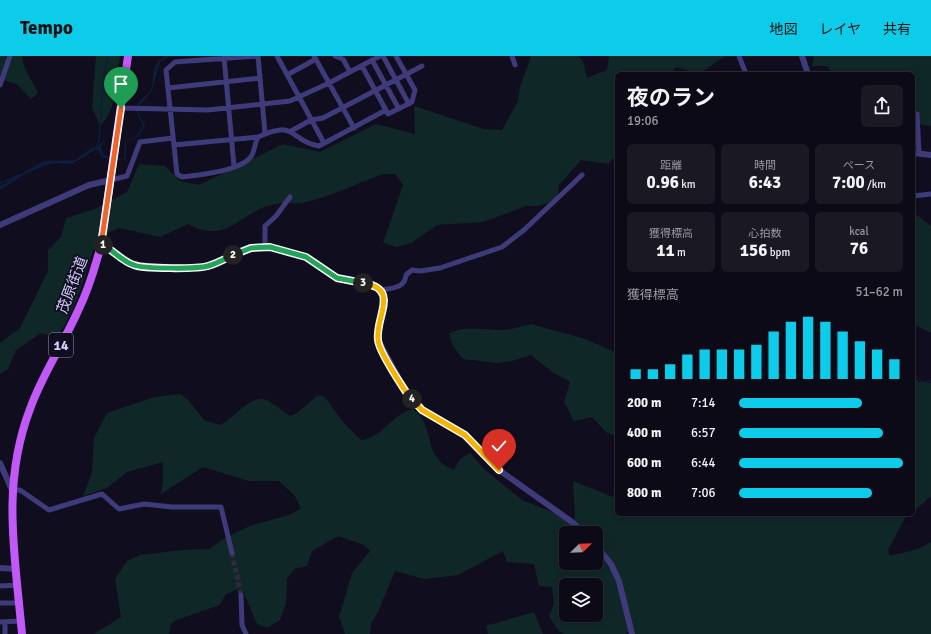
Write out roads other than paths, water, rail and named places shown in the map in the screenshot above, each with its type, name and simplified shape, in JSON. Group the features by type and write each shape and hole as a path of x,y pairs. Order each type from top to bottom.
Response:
{"main road":[{"name":"茂原街道","path":"22,634 11,512 12,490 18,450 27,415 40,384 85,295 101,245 128,56"}],"street":[{"path":"0,85 10,56"},
{"path":"258,137 251,156 222,172 182,177 177,174 166,70 175,62 224,57 257,56 265,133"},
{"path":"277,56 324,143"},
{"path":"335,56 343,59 350,72"},
{"path":"121,108 170,110 228,108 290,101 299,98 381,56 396,79 409,104"},
{"path":"362,66 388,114 412,102 415,90 396,56"},
{"path":"512,56 515,65"},
{"path":"739,56 745,72"},
{"path":"802,56 807,72"},
{"path":"224,57 225,82 234,166"},
{"path":"287,75 315,57 354,128"},
{"path":"372,60 399,109"},
{"path":"291,131 311,120 323,118 422,66"},
{"path":"168,88 260,78"},
{"path":"174,145 258,137 265,133 281,129 291,131 310,144 319,146 386,110"},
{"path":"918,114 916,153 931,155"},
{"path":"0,225 90,185 127,176 140,142 173,138"},
{"path":"381,290 400,286 405,281 406,275 412,270 420,271 440,268 502,247 524,230 582,175"},
{"path":"915,196 931,194"},
{"path":"265,246 265,226 276,216 290,197"},
{"path":"101,245 112,250 134,266 194,268 208,266 251,248 265,246 300,255 311,260 337,278 374,285 381,290 384,299 384,308 380,322 378,340 406,392 422,410 465,435 499,470 576,526"},
{"path":"0,463 12,490 20,490 49,510 102,494 119,509 144,504 172,507 221,507 232,553"},
{"path":"603,554 620,581 632,634"},
{"path":"0,568 16,569"},
{"path":"0,586 18,585"},
{"path":"241,594 242,625 246,634"},
{"path":"0,603 20,603"},
{"path":"5,634 2,622 21,621"}],"water":[{"path":"166,56 170,56 160,62 152,91 139,106 138,112 145,126 137,137 126,142 126,160 102,157 98,150 95,150 72,164 55,163 43,166 25,174 0,190 0,186 44,161 75,160 90,149 98,146 106,138 101,147 103,155 124,159 125,142 136,136 143,126 137,113 138,105 152,87 154,68 156,64"}],"waterway":[{"path":"95,149 99,140 104,74 108,56"},
{"path":"0,183 20,175"},
{"path":"915,375 923,382 931,381"}],"tunnel":[{"path":"232,553 241,595"}]}
